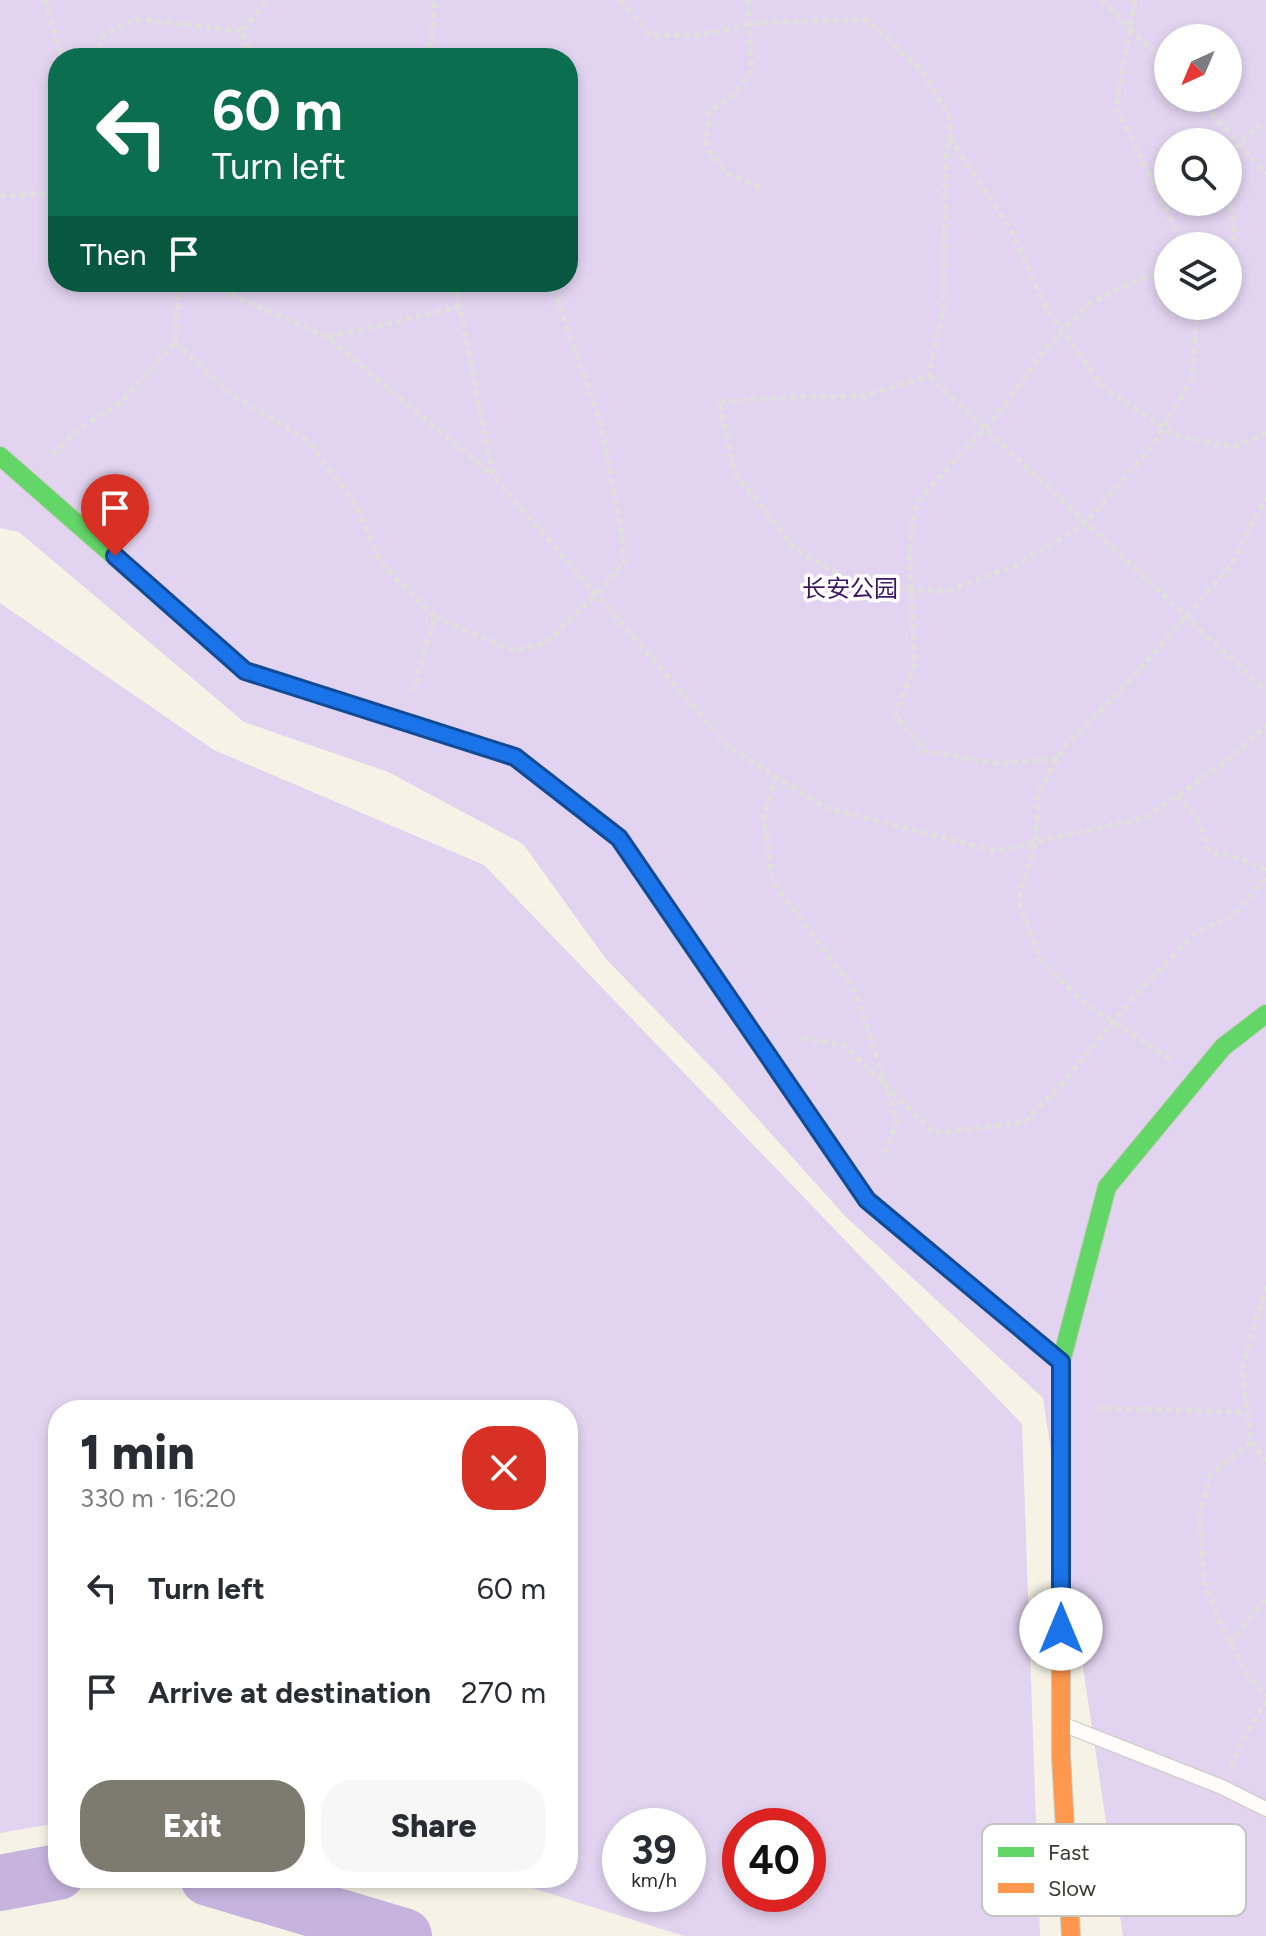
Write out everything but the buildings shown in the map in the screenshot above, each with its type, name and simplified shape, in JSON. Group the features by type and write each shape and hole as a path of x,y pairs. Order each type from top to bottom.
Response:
{"street":[{"path":"0,456 245,671 515,757 619,838 867,1200 1061,1362"},
{"path":"1065,1824 1061,1756 1061,1362 1107,1187 1223,1047 1266,1014"},
{"path":"1070,1916 1071,1936"}],"lane":[{"path":"1061,1724 1222,1787 1266,1809"}],"path":[{"path":"45,0 59,48"},
{"path":"242,31 267,0"},
{"path":"430,48 435,0"},
{"path":"620,0 650,35 698,35 765,22 867,20 923,72 951,120 946,158 943,309 929,376"},
{"path":"748,0 751,73 733,95 709,111 706,148 727,173 762,189"},
{"path":"1101,0 1154,52"},
{"path":"1135,0 1116,106 1177,232"},
{"path":"99,48 103,36 136,19 242,31"},
{"path":"242,31 248,48"},
{"path":"1210,112 1225,128"},
{"path":"1242,141 1257,126 1266,128"},
{"path":"949,136 974,178 1011,229 1046,308 1103,387 1174,435 1234,447 1266,433"},
{"path":"1242,147 1266,174"},
{"path":"0,196 48,194"},
{"path":"1058,758 1001,764 925,751 895,715 915,665 909,551 916,503 985,428 1044,351 1088,304 1154,275"},
{"path":"28,480 74,433 121,402 175,342 178,292"},
{"path":"228,292 327,337 493,476 729,747 826,808 996,851 1145,818 1231,758 1266,725"},
{"path":"457,292 493,476"},
{"path":"175,342 231,394 308,441 357,507 381,563 435,617 515,651 546,643 624,563 620,523 600,421 555,292"},
{"path":"327,337 460,307"},
{"path":"929,376 865,396 719,402 735,473 795,549 865,589 947,591 1014,566 1086,523 1152,446 1192,379 1196,320"},
{"path":"929,376 1266,691"},
{"path":"1198,1077 1083,1002 1041,961 1018,900 1036,842 1038,793 1064,747 1125,686 1231,565 1266,497"},
{"path":"404,721 435,617"},
{"path":"776,776 764,815 772,881 855,991 897,1120 882,1160"},
{"path":"1177,795 1197,818 1210,852 1238,858 1266,870"},
{"path":"798,1038 844,1045 934,1133 1025,1122 1067,1078 1136,994 1196,932 1233,916 1266,877"},
{"path":"1266,1286 1242,1369 1251,1442 1266,1462"},
{"path":"1061,1407 1247,1412"},
{"path":"1222,1787 1266,1698 1246,1673 1205,1584 1199,1515 1211,1474 1251,1442"},
{"path":"1230,1643 1266,1599"}],"green space":[{"name":"长安公园","path":"0,0 1266,0 1266,1936 1123,1936 1120,1916 1246,1916 1246,1824 1106,1824 1043,1398 845,1216 714,1070 606,959 523,844 388,772 244,722 19,532 0,528"},
{"path":"0,603 214,750 484,865 1022,1424 1036,1824 982,1824 982,1916 1039,1916 1040,1936 684,1936 608,1912 706,1912 706,1808 602,1808 602,1910 533,1888 578,1888 578,1400 48,1400 48,1825 0,1833"}],"waterway":[{"path":"0,1883 48,1874"},
{"path":"242,1888 404,1936"}],"traffic: fast":[{"path":"0,456 245,671 515,757 619,838 682,931"},
{"path":"1061,1547 1061,1362 1107,1187 1223,1047 1266,1014"},
{"path":"954,1273 1061,1362"}],"traffic: slow":[{"path":"682,931 867,1200 954,1273"},
{"path":"1061,1547 1061,1756 1065,1824"},
{"path":"1070,1916 1071,1936"}],"route":[{"path":"115,556 245,671 515,757 619,838 867,1200 1061,1362 1061,1629"}]}
